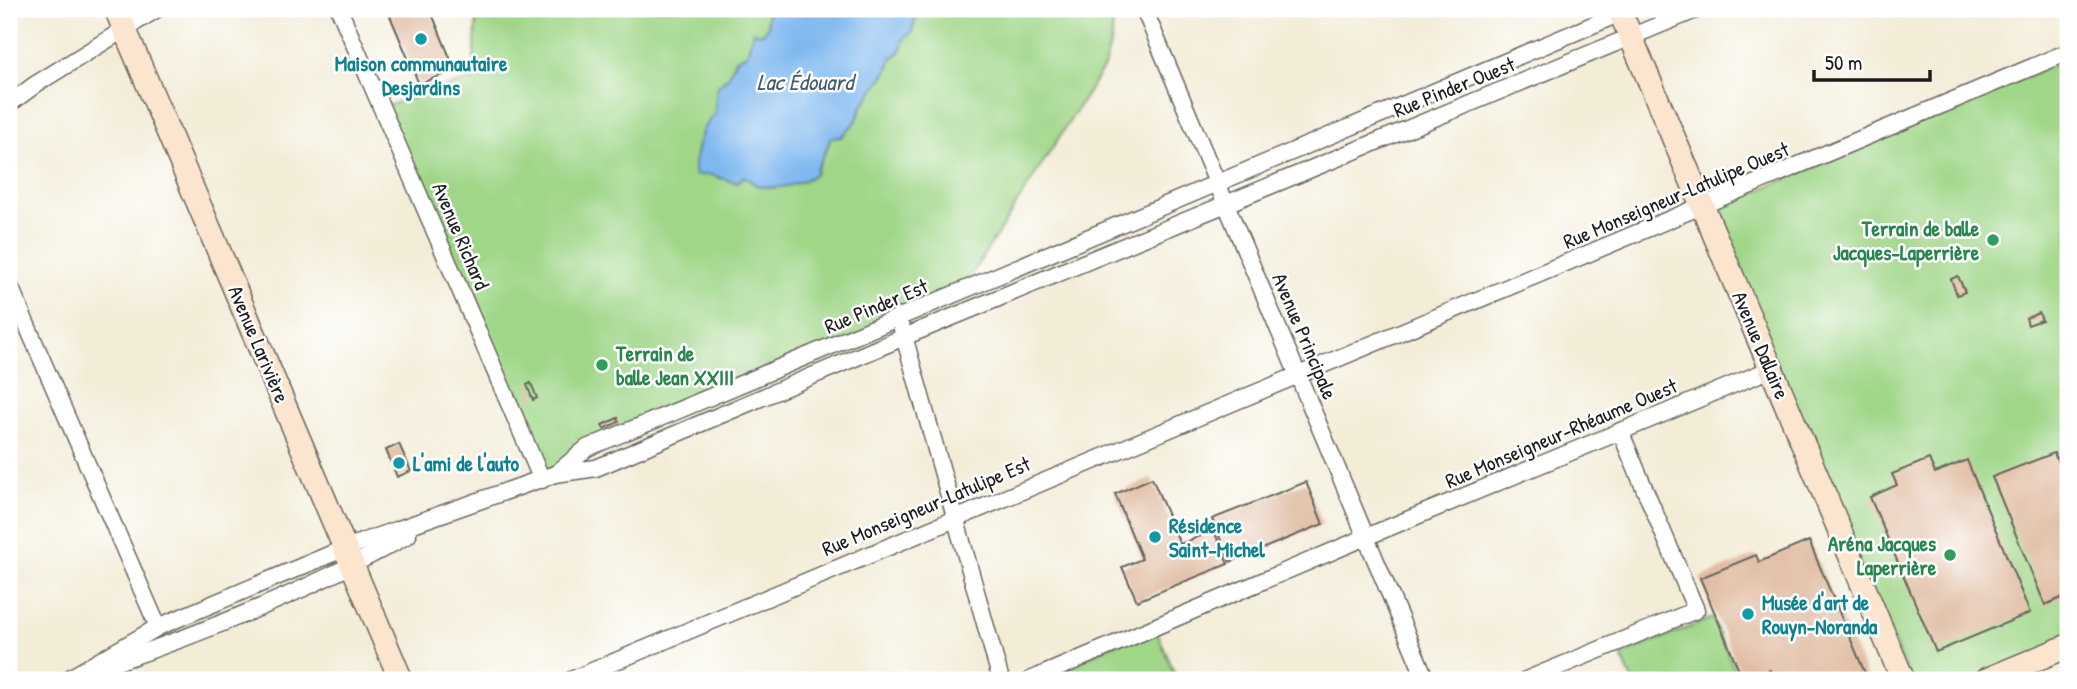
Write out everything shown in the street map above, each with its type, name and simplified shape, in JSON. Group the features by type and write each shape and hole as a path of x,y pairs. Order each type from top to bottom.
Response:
{"street":[{"name":"Avenue Larivière","path":"116,9 401,680"},
{"path":"9,104 36,84 157,9"},
{"name":"Avenue Richard","path":"339,9 549,477"},
{"name":"Avenue Principale","path":"1144,9 1426,680"},
{"name":"Rue Pinder Ouest","path":"1226,204 1698,9"},
{"name":"Rue Pinder Ouest","path":"1217,182 1623,10"},
{"name":"Avenue Dallaire","path":"1623,10 1631,37 1903,680"},
{"name":"Rue Monseigneur-Latulipe Ouest","path":"1298,373 1703,207 2068,52"},
{"name":"Rue Pinder Est","path":"549,477 587,449 899,320 1217,182"},
{"name":"Rue Pinder Est","path":"66,679 166,645 441,516 549,477 596,468 1226,204"},
{"path":"9,284 158,627"},
{"path":"899,320 1001,680"},
{"name":"Rue Monseigneur-Rhéaume Ouest","path":"1030,680 1771,369"},
{"name":"Rue Monseigneur-Latulipe Est","path":"571,680 1298,373"},
{"path":"1526,680 1696,610 1620,431"},
{"name":"Rue Pinder Est","path":"66,679 158,627 349,557"},
{"path":"1986,680 2068,646"}],"green space":[{"path":"477,9 770,9 767,15 768,26 747,54 735,60 729,76 717,87 715,113 703,129 694,164 695,175 712,175 737,182 744,176 788,185 815,174 830,138 856,122 862,106 887,71 892,57 900,52 904,38 912,32 918,9 1113,9 1112,38 1104,67 959,294 587,448 542,480 383,107 473,79"},
{"path":"2068,59 2068,642 1972,680 1910,680 1711,211"},
{"path":"1712,618 1739,680 1632,680 1621,655"},
{"path":"1155,627 1177,680 1056,680 1047,673"}],"water":[{"name":"Lac Édouard","path":"770,9 918,9 912,32 904,38 900,52 892,57 887,71 862,106 856,122 841,137 830,138 815,174 796,184 773,188 757,185 744,176 737,183 712,175 695,175 694,164 703,129 715,113 717,87 729,76 735,60 747,54 753,32 762,34 768,26 767,15"}],"building":[{"name":"Maison communautaire Desjardins","path":"387,9 430,9 455,70 419,84"},
{"path":"1958,276 1965,292 1957,295 1951,279"},
{"path":"2039,313 2042,320 2028,325 2026,318"},
{"path":"531,383 537,398 533,400 527,385"},
{"path":"618,418 619,422 604,429 602,425"},
{"name":"L'ami de l'auto","path":"399,444 411,471 397,477 386,450"},
{"path":"2054,453 2068,486 2068,595 2045,605 1992,477"},
{"name":"Aréna Jacques Laperrière","path":"1929,459 1935,473 1967,460 2030,613 1936,652 1870,497 1897,485 1892,474"},
{"name":"Résidence Saint-Michel","path":"1152,478 1180,544 1214,531 1228,564 1137,601 1122,567 1142,559 1115,494"},
{"path":"1306,482 1323,524 1230,562 1212,519"},
{"path":"1809,541 1868,680 1775,680 1770,670 1743,680 1700,578 1756,555 1759,562"}],"place":[{"name":"Maison communautaire Desjardins","path":"421,39"},
{"name":"Terrain de balle Jacques-Laperrière","path":"1993,240"},
{"name":"Terrain de balle Jean XXIII","path":"602,365"},
{"name":"L'ami de l'auto","path":"399,463"},
{"name":"Résidence Saint-Michel","path":"1155,537"},
{"name":"Aréna Jacques Laperrière","path":"1950,555"},
{"name":"Musée d'art de Rouyn-Noranda","path":"1748,614"}]}
